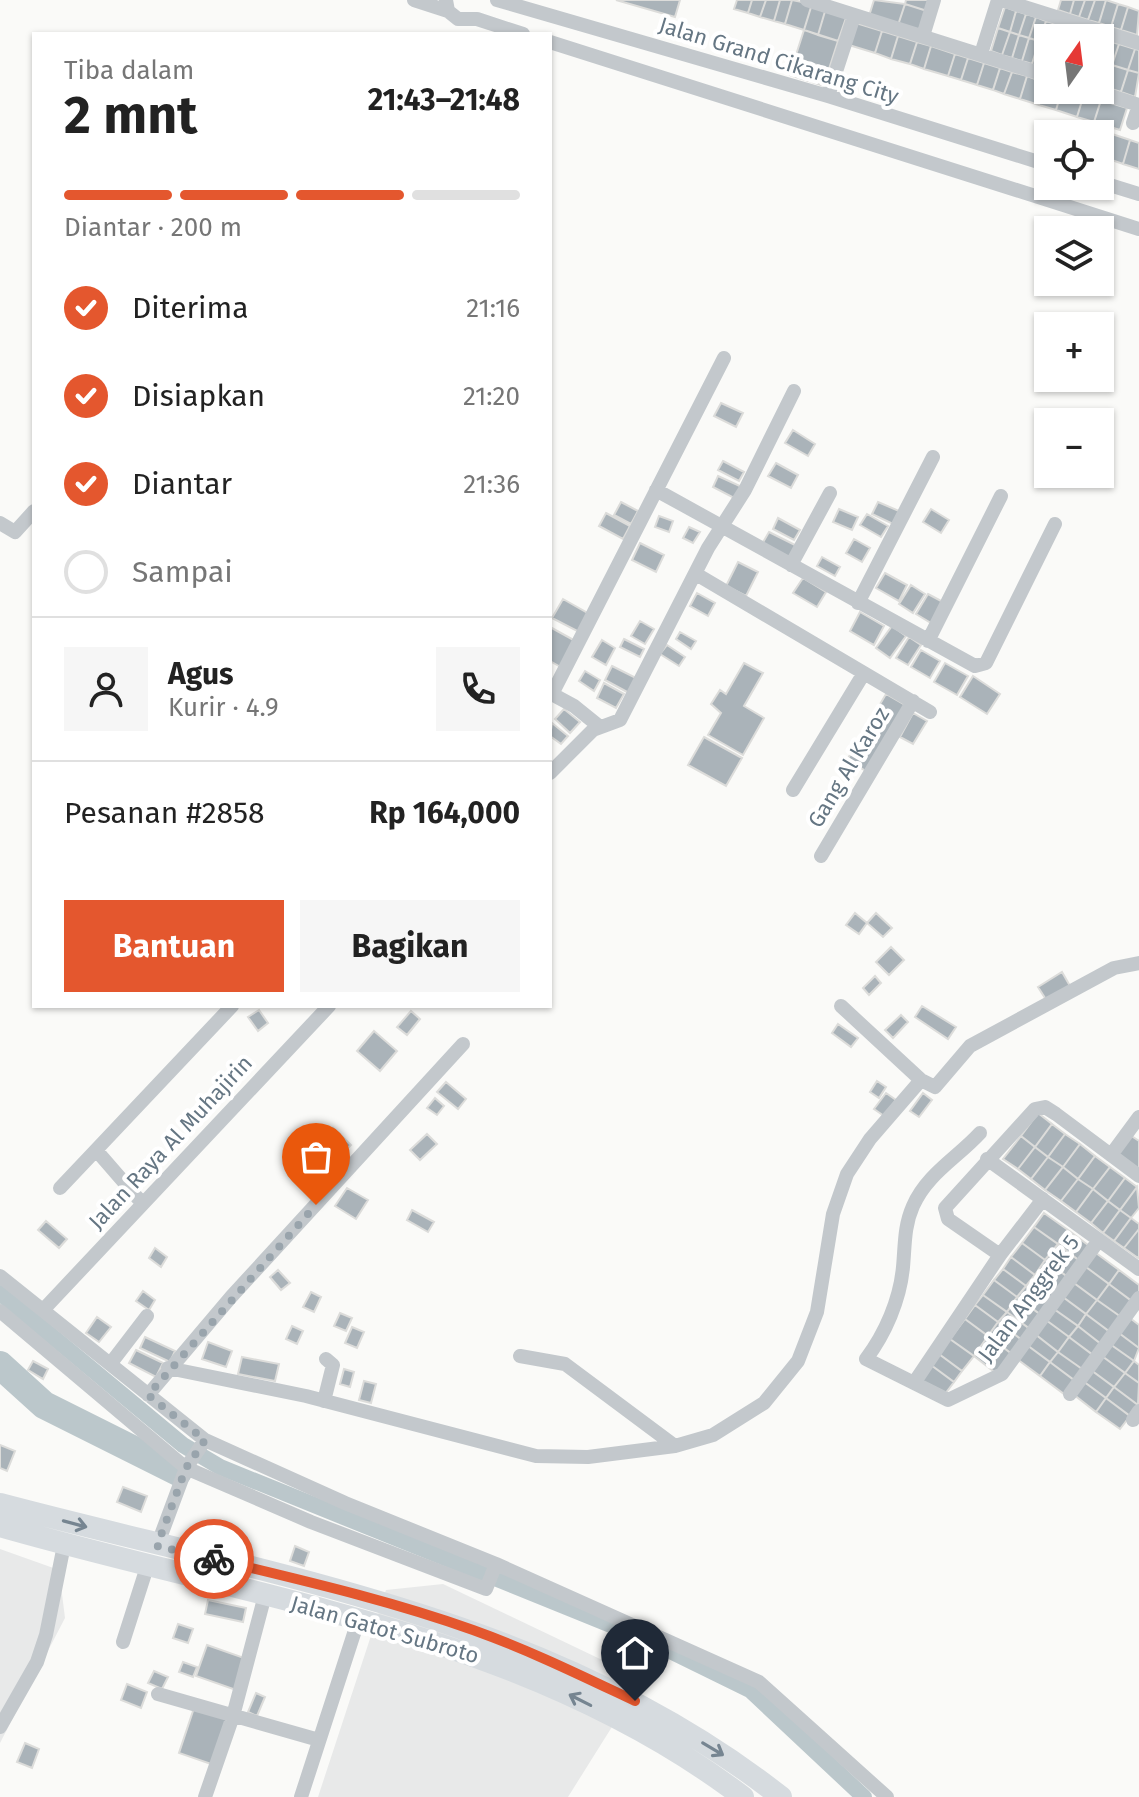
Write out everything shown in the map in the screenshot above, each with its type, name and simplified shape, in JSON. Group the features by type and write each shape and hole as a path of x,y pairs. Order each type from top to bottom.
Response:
{"highway":[{"name":"Jalan Gatot Subroto","path":"0,1504 373,1599 472,1629 551,1661 635,1701 740,1765 781,1797"},
{"name":"Jalan Gatot Subroto","path":"0,1526 147,1567 359,1618 455,1647 569,1694 625,1722 743,1797"}],"street":[{"path":"414,0 447,5 467,25 511,32"},
{"path":"467,25 486,10 488,0"},
{"name":"Jalan Grand Cikarang City","path":"497,0 828,96 1034,161"},
{"path":"807,0 1034,71"},
{"path":"828,96 858,16 868,0"},
{"path":"923,36 934,0"},
{"path":"981,54 1000,0 1139,43"},
{"path":"552,43 1139,229"},
{"path":"1114,97 1139,105 1133,123"},
{"path":"1114,186 1139,194"},
{"path":"552,692 724,358"},
{"path":"552,771 578,742 600,727 620,720 696,574 745,490 794,391"},
{"path":"858,603 933,457"},
{"path":"656,490 975,666 986,663 1055,524"},
{"path":"791,565 830,493"},
{"path":"928,641 1001,496"},
{"path":"0,523 15,532 32,513"},
{"path":"696,574 930,712"},
{"path":"793,790 864,673"},
{"path":"552,695 600,727"},
{"name":"Gang Al Karoz","path":"821,856 913,701"},
{"path":"841,1006 921,1080 935,1087 970,1046 1114,968 1139,963"},
{"path":"60,1188 230,1008"},
{"name":"Jalan Raya Al Muhajirin","path":"44,1309 327,1008"},
{"path":"148,1395 168,1368 463,1044"},
{"path":"168,1368 324,1401 536,1456 588,1457 675,1446 713,1435 734,1425 764,1403 798,1361 817,1312 833,1214 847,1174 870,1139 921,1080"},
{"path":"1000,1255 948,1219 944,1212 947,1202 1039,1107 1056,1114 1139,1176"},
{"path":"1111,1155 1139,1117"},
{"path":"914,1383 866,1359 881,1338 893,1307 902,1272 906,1229 915,1202 931,1178 980,1133"},
{"path":"96,1150 142,1203"},
{"path":"987,1159 1139,1269"},
{"name":"Jalan Anggrek 5","path":"1043,1199 1000,1255 914,1383 948,1400 1002,1374 1099,1240"},
{"path":"0,1276 111,1363 202,1444 495,1566 759,1682 887,1797"},
{"path":"1070,1394 1139,1298"},
{"path":"0,1311 187,1466 311,1522 488,1588 495,1566"},
{"path":"111,1363 147,1316"},
{"path":"520,1356 555,1361 578,1371 675,1446"},
{"path":"324,1401 333,1365 326,1359"},
{"path":"157,1546 187,1466 202,1444"},
{"path":"0,1727 37,1662 46,1635 64,1545"},
{"path":"123,1642 147,1567"},
{"path":"205,1797 233,1716 265,1595"},
{"path":"301,1797 359,1618"},
{"path":"158,1694 319,1740"}],"shaded area":[{"path":"0,1549 59,1570 65,1618 0,1743"},
{"path":"443,1584 642,1679 568,1797 318,1797 386,1590"}],"building":[{"path":"616,0 680,0 675,17"},
{"path":"737,0 752,0 748,13 734,9"},
{"path":"752,0 766,0 760,17 748,13"},
{"path":"766,0 780,0 774,21 760,17"},
{"path":"780,0 792,0 785,24 774,21"},
{"path":"792,0 812,4 804,30 785,24"},
{"path":"874,0 905,4 898,25 869,16"},
{"path":"906,0 930,0 927,11 905,4"},
{"path":"1061,0 1074,0 1070,14 1058,10"},
{"path":"1074,0 1085,0 1079,17 1070,14"},
{"path":"1085,0 1095,0 1088,20 1079,17"},
{"path":"1095,0 1106,0 1099,23 1088,20"},
{"path":"1106,0 1118,4 1112,24 1099,23"},
{"path":"812,4 826,8 818,35 804,30"},
{"path":"905,4 927,11 920,32 898,25"},
{"path":"1118,4 1128,7 1121,30 1112,24"},
{"path":"1005,7 1016,11 1010,32 998,28"},
{"path":"1128,7 1139,11 1137,35 1121,30"},
{"path":"826,8 847,15 838,41 818,35"},
{"path":"1016,11 1026,14 1019,35 1010,32"},
{"path":"1026,14 1036,17 1029,38 1019,35"},
{"path":"1036,17 1046,21 1045,24 1034,24 1034,40 1029,38"},
{"path":"856,23 882,31 875,53 849,45"},
{"path":"998,28 1010,32 1002,55 991,51"},
{"path":"804,30 838,41 829,69 795,58"},
{"path":"882,31 898,36 891,59 875,53"},
{"path":"1010,32 1019,35 1012,58 1002,55"},
{"path":"1019,35 1029,38 1022,61 1012,58"},
{"path":"898,36 917,42 910,64 891,59"},
{"path":"1029,38 1034,40 1032,64 1022,61"},
{"path":"917,42 931,46 924,69 910,64"},
{"path":"1114,43 1119,44 1114,59"},
{"path":"1119,44 1135,49 1128,70 1114,66"},
{"path":"931,46 955,54 948,76 924,69"},
{"path":"1135,49 1139,50 1139,73 1128,70"},
{"path":"955,54 968,58 961,80 948,76"},
{"path":"795,58 829,69 824,86 790,75"},
{"path":"968,58 984,63 977,85 961,80"},
{"path":"984,63 1000,68 993,90 977,85"},
{"path":"1114,66 1128,70 1121,92 1114,90"},
{"path":"1000,68 1012,72 1004,94 993,90"},
{"path":"1128,70 1139,73 1135,97 1121,92"},
{"path":"1012,72 1027,76 1020,99 1004,94"},
{"path":"1027,76 1034,79 1034,103 1020,99"},
{"path":"1039,104 1058,104 1056,110"},
{"path":"1058,104 1081,104 1077,117 1056,110"},
{"path":"1081,104 1100,104 1095,120 1077,117"},
{"path":"1100,104 1127,108 1120,130 1114,128 1114,120 1095,120"},
{"path":"1114,135 1130,140 1123,164 1114,161"},
{"path":"1130,140 1139,143 1139,169 1123,164"},
{"path":"721,403 743,413 736,427 714,416"},
{"path":"793,430 815,444 808,456 785,443"},
{"path":"723,461 744,472 739,481 718,470"},
{"path":"776,463 798,475 791,488 768,476"},
{"path":"718,476 742,487 736,499 713,487"},
{"path":"621,502 638,511 631,524 614,515"},
{"path":"878,502 899,511 893,524 872,514"},
{"path":"839,509 858,517 852,530 833,522"},
{"path":"931,509 949,520 941,533 923,522"},
{"path":"606,513 630,526 623,539 599,526"},
{"path":"867,514 888,526 881,537 860,525"},
{"path":"659,516 673,521 669,532 655,527"},
{"path":"778,518 800,530 794,540 773,529"},
{"path":"689,527 700,532 693,543 683,538"},
{"path":"769,532 797,546 790,559 762,544"},
{"path":"854,539 870,548 862,562 846,553"},
{"path":"640,543 664,555 656,572 632,560"},
{"path":"822,557 840,567 835,576 817,566"},
{"path":"738,562 758,572 746,596 726,586"},
{"path":"885,573 907,585 899,601 876,588"},
{"path":"803,578 826,592 817,607 793,593"},
{"path":"911,585 925,594 913,613 899,604"},
{"path":"697,593 715,603 708,616 690,606"},
{"path":"928,594 943,602 931,623 916,614"},
{"path":"563,599 591,615 581,633 552,618"},
{"path":"860,612 884,626 874,645 850,631"},
{"path":"640,621 654,629 645,644 631,636"},
{"path":"892,626 906,636 890,658 876,648"},
{"path":"552,628 579,643 564,669 552,662"},
{"path":"680,632 696,641 691,649 676,639"},
{"path":"909,637 921,645 908,665 896,658"},
{"path":"624,639 644,649 640,657 620,647"},
{"path":"602,640 615,648 606,665 592,657"},
{"path":"667,645 685,657 679,666 660,654"},
{"path":"921,650 940,661 930,678 911,667"},
{"path":"744,663 763,673 744,706 764,718 743,755 708,735 721,713 711,704 720,690 726,694"},
{"path":"945,663 968,676 957,695 934,682"},
{"path":"612,666 636,678 629,693 605,680"},
{"path":"585,671 600,680 594,691 579,681"},
{"path":"973,676 1000,694 987,714 960,697"},
{"path":"604,683 624,694 616,708 597,698"},
{"path":"886,694 905,705 866,771 847,760"},
{"path":"564,709 580,722 570,733 555,719"},
{"path":"913,713 927,721 913,744 900,737"},
{"path":"552,723 568,736 561,744 552,737"},
{"path":"704,737 742,758 726,786 688,765"},
{"path":"855,913 867,923 859,934 846,925"},
{"path":"876,913 892,928 883,937 867,923"},
{"path":"891,947 904,960 889,975 876,962"},
{"path":"1062,972 1070,986 1047,1001 1038,987"},
{"path":"875,976 881,983 869,995 863,988"},
{"path":"922,1006 956,1027 948,1039 915,1017"},
{"path":"259,1010 268,1023 258,1031 248,1017"},
{"path":"411,1011 420,1019 407,1035 397,1027"},
{"path":"901,1015 908,1022 893,1038 885,1030"},
{"path":"838,1024 858,1038 851,1047 832,1033"},
{"path":"374,1031 397,1051 380,1071 357,1051"},
{"path":"877,1081 886,1087 879,1098 870,1092"},
{"path":"446,1082 466,1099 458,1109 437,1092"},
{"path":"886,1093 896,1100 884,1116 874,1109"},
{"path":"923,1093 932,1100 919,1117 910,1111"},
{"path":"435,1098 444,1106 437,1115 427,1108"},
{"path":"1038,1113 1052,1124 1035,1147 1021,1136"},
{"path":"1052,1124 1065,1134 1048,1157 1035,1147"},
{"path":"333,1128 351,1145 337,1159 319,1143"},
{"path":"427,1134 437,1144 420,1160 410,1150"},
{"path":"1065,1134 1080,1144 1063,1167 1048,1157"},
{"path":"1130,1135 1139,1141 1139,1171 1116,1154"},
{"path":"1021,1136 1035,1147 1018,1169 1003,1159"},
{"path":"1080,1144 1095,1156 1078,1179 1063,1167"},
{"path":"1035,1147 1048,1157 1031,1179 1018,1169"},
{"path":"1095,1156 1110,1167 1093,1189 1078,1179"},
{"path":"1048,1157 1063,1167 1045,1190 1031,1179"},
{"path":"1063,1167 1078,1179 1061,1201 1045,1190"},
{"path":"1110,1167 1125,1178 1108,1201 1093,1189"},
{"path":"1125,1178 1137,1187 1120,1210 1108,1201"},
{"path":"1078,1179 1093,1189 1076,1212 1061,1201"},
{"path":"1137,1187 1139,1208 1131,1218 1120,1210"},
{"path":"347,1188 368,1200 356,1219 335,1206"},
{"path":"1093,1189 1108,1201 1091,1223 1076,1212"},
{"path":"1108,1201 1120,1210 1103,1233 1091,1223"},
{"path":"412,1210 434,1222 428,1232 407,1220"},
{"path":"1120,1210 1131,1218 1114,1241 1103,1233"},
{"path":"1044,1213 1068,1230 1058,1244 1034,1227"},
{"path":"1131,1218 1139,1224 1139,1229 1124,1248 1114,1241"},
{"path":"46,1221 67,1239 59,1248 38,1230"},
{"path":"1034,1227 1058,1244 1045,1260 1022,1243"},
{"path":"1139,1229 1139,1256 1138,1258 1124,1248"},
{"path":"1068,1230 1092,1248 1081,1262 1058,1244"},
{"path":"1022,1243 1045,1260 1035,1275 1011,1257"},
{"path":"1058,1244 1081,1262 1069,1278 1045,1260"},
{"path":"155,1248 167,1257 161,1267 149,1258"},
{"path":"1096,1253 1119,1270 1109,1284 1086,1267"},
{"path":"1011,1257 1035,1275 1026,1286 1003,1269"},
{"path":"1045,1260 1069,1278 1058,1292 1035,1275"},
{"path":"1086,1267 1109,1284 1097,1300 1074,1283"},
{"path":"1003,1269 1026,1286 1017,1297 994,1280"},
{"path":"278,1270 290,1283 281,1290 270,1277"},
{"path":"1119,1270 1139,1285 1139,1294 1133,1302 1109,1284"},
{"path":"1035,1275 1058,1292 1050,1304 1026,1286"},
{"path":"994,1280 1017,1297 1007,1312 983,1295"},
{"path":"1074,1283 1097,1300 1086,1314 1063,1297"},
{"path":"1109,1284 1133,1302 1121,1317 1097,1300"},
{"path":"1026,1286 1050,1304 1041,1315 1017,1297"},
{"path":"143,1291 155,1300 149,1310 136,1301"},
{"path":"311,1292 321,1297 314,1312 303,1307"},
{"path":"983,1295 1007,1312 998,1322 975,1305"},
{"path":"1017,1297 1041,1315 1030,1329 1007,1312"},
{"path":"1063,1297 1086,1314 1078,1326 1054,1309"},
{"path":"1097,1300 1121,1317 1110,1332 1086,1314"},
{"path":"975,1305 998,1322 988,1336 965,1319"},
{"path":"1054,1309 1078,1326 1069,1337 1046,1320"},
{"path":"1007,1312 1030,1329 1022,1340 998,1322"},
{"path":"340,1313 352,1318 346,1331 334,1326"},
{"path":"1086,1314 1110,1332 1101,1344 1078,1326"},
{"path":"97,1317 111,1327 99,1342 86,1333"},
{"path":"1130,1318 1139,1325 1139,1348 1119,1333"},
{"path":"965,1319 988,1336 974,1356 950,1339"},
{"path":"1046,1320 1069,1337 1058,1352 1035,1334"},
{"path":"998,1322 1022,1340 1012,1354 988,1336"},
{"path":"292,1326 303,1331 297,1344 286,1339"},
{"path":"1078,1326 1101,1344 1093,1355 1069,1337"},
{"path":"352,1327 364,1332 357,1348 345,1343"},
{"path":"1119,1333 1139,1348 1134,1361 1110,1344"},
{"path":"1035,1334 1058,1352 1050,1362 1027,1345"},
{"path":"988,1336 1012,1354 997,1374 974,1356"},
{"path":"145,1337 175,1351 170,1362 140,1348"},
{"path":"1069,1337 1093,1355 1082,1369 1058,1352"},
{"path":"950,1339 974,1356 962,1371 939,1354"},
{"path":"208,1342 232,1351 226,1367 202,1359"},
{"path":"1110,1344 1134,1361 1125,1373 1102,1356"},
{"path":"1027,1345 1050,1362 1040,1376 1017,1359"},
{"path":"136,1350 163,1363 156,1377 129,1363"},
{"path":"1058,1352 1082,1369 1074,1380 1050,1362"},
{"path":"939,1354 962,1371 954,1382 931,1365"},
{"path":"1102,1356 1125,1373 1114,1387 1091,1370"},
{"path":"242,1357 279,1364 275,1381 238,1374"},
{"path":"33,1361 48,1369 43,1379 28,1370"},
{"path":"1134,1361 1139,1365 1139,1383 1125,1373"},
{"path":"1050,1362 1074,1380 1064,1394 1040,1376"},
{"path":"931,1365 954,1382 942,1398 919,1381"},
{"path":"344,1369 354,1372 350,1387 340,1384"},
{"path":"1091,1370 1114,1387 1106,1398 1083,1381"},
{"path":"1125,1373 1139,1383 1138,1405 1114,1387"},
{"path":"364,1381 376,1384 371,1403 359,1400"},
{"path":"1083,1381 1106,1398 1096,1412 1073,1394"},
{"path":"1114,1387 1138,1405 1130,1416 1106,1398"},
{"path":"1106,1398 1130,1416 1120,1429 1096,1412"},
{"path":"0,1445 15,1451 7,1471 0,1468"},
{"path":"123,1487 147,1496 141,1512 117,1502"},
{"path":"295,1546 309,1552 304,1566 290,1561"},
{"path":"208,1600 246,1608 243,1622 205,1614"},
{"path":"178,1624 193,1629 188,1643 173,1638"},
{"path":"207,1645 247,1659 236,1690 196,1676"},
{"path":"183,1662 197,1667 193,1677 179,1672"},
{"path":"154,1671 168,1677 162,1689 148,1683"},
{"path":"127,1684 147,1692 141,1708 121,1700"},
{"path":"256,1693 265,1697 257,1716 248,1712"},
{"path":"194,1708 227,1719 211,1764 179,1753"},
{"path":"25,1743 39,1749 32,1768 17,1762"}],"waterway":[{"path":"0,1293 183,1445 220,1467 648,1640 750,1690 864,1797"},
{"path":"0,1365 44,1405 178,1472"}],"way so far":[{"path":"214,1559 157,1546 175,1491 205,1440 148,1395 168,1368 316,1205"}],"route":[{"path":"214,1559 373,1599 472,1629 551,1661 635,1701"}]}
